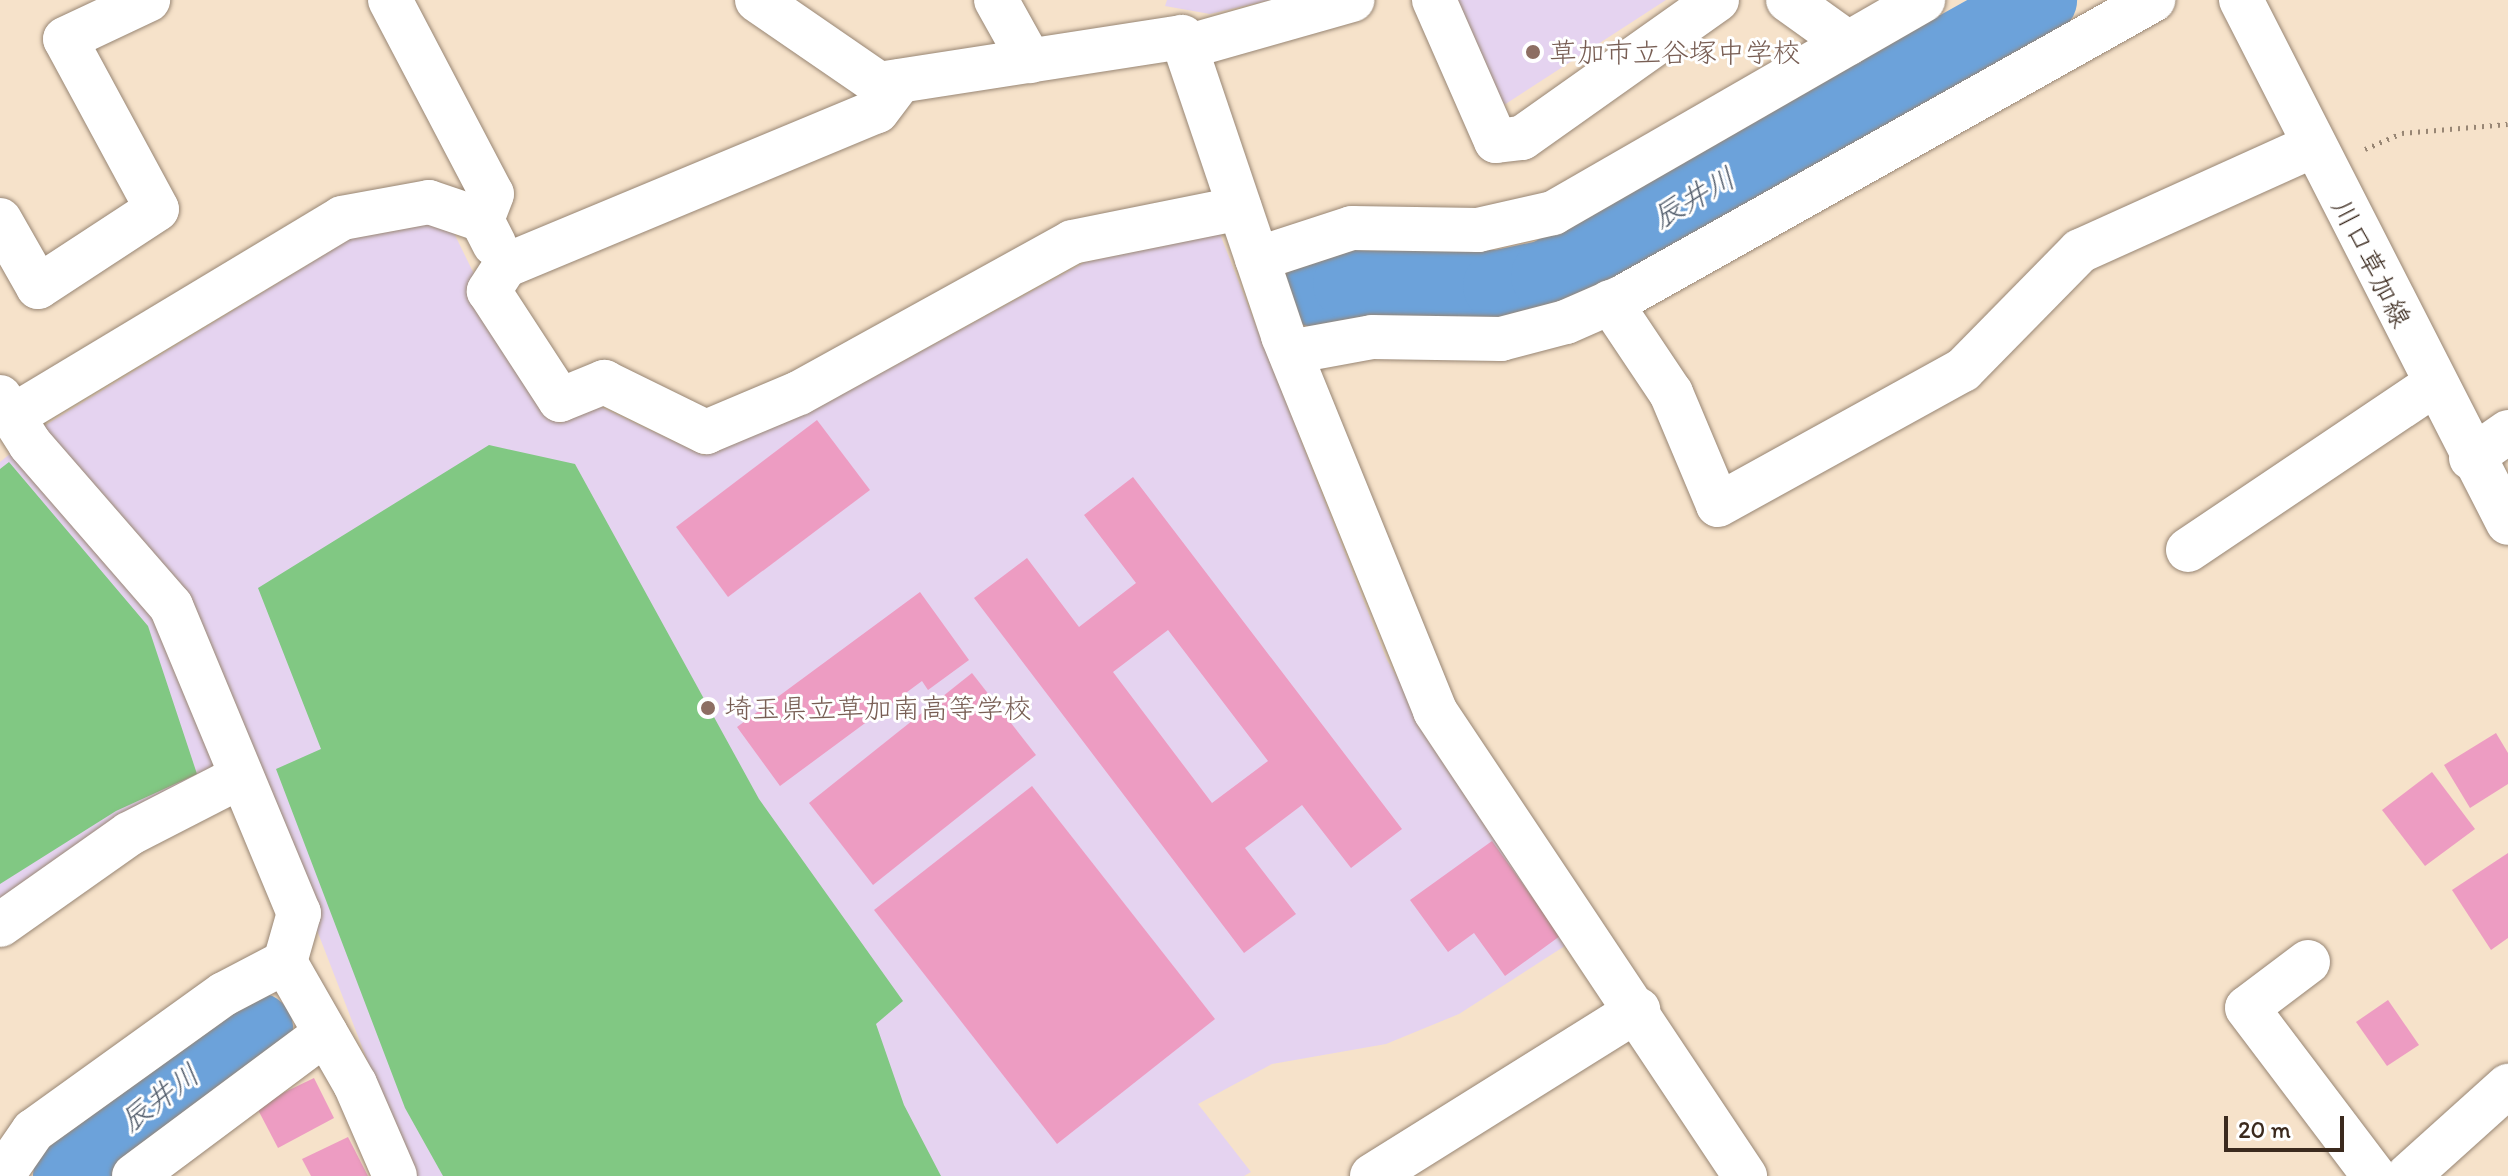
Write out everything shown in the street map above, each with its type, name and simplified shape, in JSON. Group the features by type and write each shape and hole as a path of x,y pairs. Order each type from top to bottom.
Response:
{"street":[{"path":"0,220 38,287 157,209 65,39 148,0"},
{"path":"390,0 492,194 482,220"},
{"path":"757,0 879,84 1182,37 1290,352 1435,711 1638,1010 1745,1176"},
{"path":"996,0 1030,61"},
{"path":"1186,47 1352,0"},
{"path":"1434,0 1496,141 1522,138 1717,0"},
{"path":"1788,0 1848,43"},
{"path":"1257,259 1352,228 1478,230 1553,213 1923,0"},
{"path":"1290,352 1372,337 1501,339 1610,302 2153,0"},
{"name":"川口草加線","path":"2241,0 2471,458 2508,523"},
{"path":"900,81 877,111 505,266 489,291 560,400 604,382 706,432 799,393 1072,242 1240,208"},
{"path":"1610,302 1671,393 1718,505 1963,370 2080,251 2318,157"},
{"path":"395,1176 326,1033 285,962 299,913 238,778 171,606 6,407 342,218 429,202 482,220 505,266"},
{"path":"2188,550 2434,385"},
{"path":"2471,458 2508,432"},
{"path":"0,925 129,834 238,778"},
{"path":"2,1176 33,1131 224,994 285,962"},
{"path":"2308,962 2247,1008 2374,1176"},
{"path":"1372,1176 1638,1010"},
{"path":"134,1176 326,1033"},
{"path":"2408,1176 2508,1086"}],"path":[{"path":"2318,157 2402,133 2508,124"}],"shaded area":[{"path":"1167,0 1270,0 1210,14 1165,6"},
{"name":"草加市立谷塚中学校","path":"1458,0 1666,0 1504,105"},
{"name":"埼玉県立草加南高等学校","path":"417,223 451,227 477,280 470,294 560,423 599,406 703,455 810,412 1085,262 1220,234 1387,660 1471,804 1571,942 1459,1014 1386,1044 1272,1064 1198,1104 1251,1172 1244,1176 412,1176 250,757 0,900 0,462 44,426 355,236"}],"green space":[{"path":"489,445 575,464 759,799 903,1001 876,1024 904,1105 941,1176 443,1176 405,1108 276,769 321,749 258,588"},
{"path":"9,462 148,626 197,774 116,811 0,884 0,469"}],"building":[{"path":"817,420 870,490 728,597 676,527"},
{"path":"1133,477 1402,829 1351,868 1302,805 1245,848 1296,914 1244,953 974,598 1027,558 1079,627 1136,583 1084,515","holes":["1168,630 1268,761 1212,803 1113,672"]},
{"path":"920,592 969,660 928,690 922,681 780,786 737,727"},
{"path":"972,673 1036,755 873,885 809,803"},
{"path":"2496,733 2508,753 2508,784 2470,808 2444,765"},
{"path":"2432,772 2475,829 2425,866 2382,810"},
{"path":"1032,786 1215,1019 1057,1144 874,910"},
{"path":"1492,841 1560,936 1505,976 1474,933 1448,952 1410,900"},
{"path":"2508,853 2508,938 2491,950 2452,890"},
{"path":"2388,1000 2419,1045 2387,1066 2356,1022"},
{"path":"314,1078 334,1118 278,1148 256,1106"},
{"path":"348,1137 368,1176 311,1176 302,1159"}],"waterway":[{"name":"辰井川","path":"1316,291 1349,284 1499,286 1547,276 2041,0"},
{"name":"辰井川","path":"69,1176 175,1084 257,1029"}],"place":[{"name":"草加市立谷塚中学校","path":"1533,52"},
{"name":"埼玉県立草加南高等学校","path":"708,708"}]}
